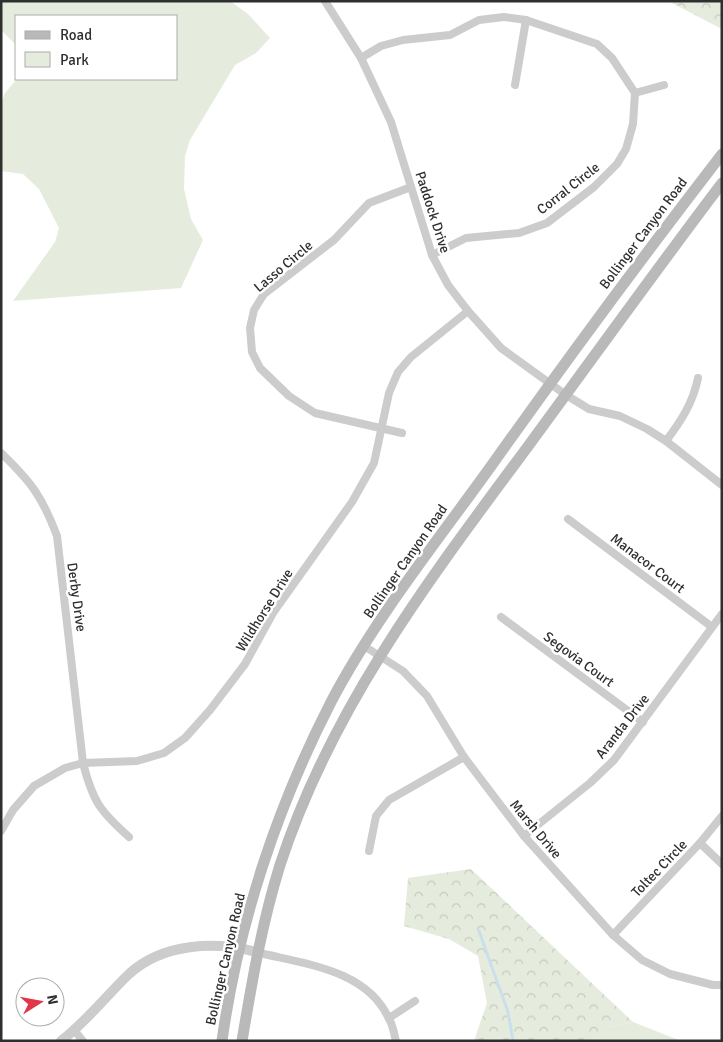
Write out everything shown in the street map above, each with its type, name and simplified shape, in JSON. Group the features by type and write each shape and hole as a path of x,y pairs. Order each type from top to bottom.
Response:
{"main road":[{"name":"Bollinger Canyon Road","path":"222,1041 240,948 264,861 298,772 332,701 364,646 434,543 549,383 722,154"},
{"path":"242,1041 256,952 281,864 316,776 380,654 449,553 722,183"}],"street":[{"name":"Paddock Drive","path":"325,1 361,58 391,122 432,255 448,285 501,348 566,395"},
{"path":"361,58 381,46 403,40 450,35 479,20 504,17 526,20 597,44 612,58 635,93 664,86"},
{"path":"515,85 526,20"},
{"name":"Corral Circle","path":"432,255 466,238 519,233 547,223 594,187 617,164 626,149 633,124 635,93"},
{"name":"Lasso Circle","path":"402,433 315,413 289,396 260,368 252,352 250,328 254,310 264,294 334,240 369,203 411,187"},
{"name":"Wildhorse Drive","path":"1,831 13,810 34,786 65,768 83,763 137,761 164,753 192,731 245,664 273,613 352,502 374,463 390,393 398,372 411,357 468,311"},
{"path":"666,441 683,419 694,396 698,378"},
{"path":"566,395 589,408 620,416 666,441 722,485"},
{"name":"Derby Drive","path":"1,453 31,482 48,511 57,536 83,763 94,799 103,814 129,837"},
{"name":"Manacor Court","path":"568,518 712,626"},
{"name":"Aranda Drive","path":"524,836 614,760 722,614"},
{"name":"Segovia Court","path":"501,617 643,722"},
{"name":"Marsh Drive","path":"364,646 380,654 403,671 427,696 464,757 524,836 612,935 642,960 670,974 713,985 722,984"},
{"path":"369,851 376,816 389,800 464,757"},
{"name":"Toltec Circle","path":"612,935 700,843 722,816"},
{"path":"700,843 722,864"},
{"path":"61,1041 131,973 157,957 191,947 240,948 341,973 366,988 389,1018 396,1041"},
{"path":"389,1018 415,1001"},
{"path":"74,1030 83,1041"}],"green space":[{"path":"1,1 230,1 248,14 270,38 256,53 235,65 190,140 185,156 184,189 191,219 203,240 181,288 13,301 55,242 59,228 39,189 23,174 1,171 1,104 5,93 16,80 178,80 178,15 15,15 15,44 1,30"},
{"path":"668,1 722,1 722,29"},
{"path":"471,869 633,1022 609,1027 594,1041 474,1041 487,1003 478,956 449,939 404,926 408,878"},
{"path":"633,1022 681,1041 594,1041 609,1027"}],"waterway":[{"path":"479,931 508,1012 513,1041"}]}
